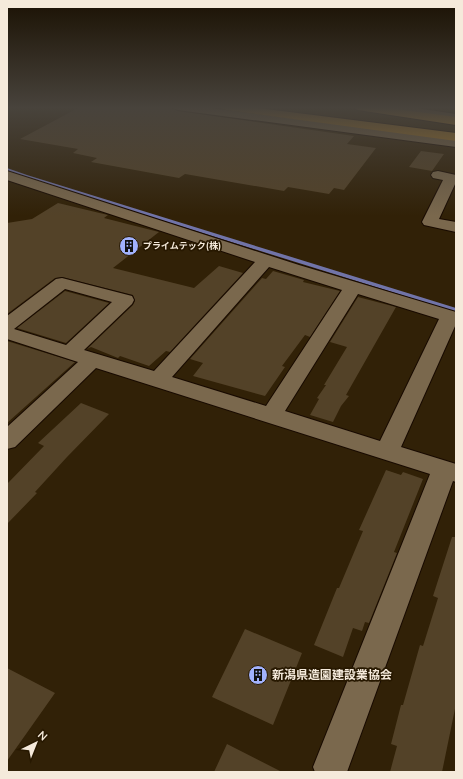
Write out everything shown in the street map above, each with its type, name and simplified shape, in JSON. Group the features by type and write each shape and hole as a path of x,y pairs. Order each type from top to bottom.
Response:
{"street":[{"path":"7,175 266,260 453,317 387,451"},
{"path":"438,175 451,178 430,222 456,227"},
{"path":"159,379 266,260"},
{"path":"8,333 62,283 125,300 70,352"},
{"path":"271,414 353,287"},
{"path":"8,333 451,471 331,767"},
{"path":"7,441 93,359"}],"building":[{"path":"45,143 348,143 376,148 344,190 334,188 329,194 288,187 284,191 185,174 179,178 91,162 97,158 73,153 78,149"},
{"path":"421,151 444,154 432,171 409,167"},
{"path":"58,203 108,215 104,218 159,232 113,268 194,288 219,266 243,273 170,352 166,351 149,366 120,356 118,358 91,347 87,349 133,305 135,301 133,295 62,277 55,278 7,314 7,223 32,219"},
{"path":"273,271 304,280 303,282 340,291 310,337 305,335 282,366 285,367 265,396 193,376 203,363 190,359 262,278 266,279"},
{"path":"65,291 109,303 66,343 17,328"},
{"path":"358,297 396,307 346,395 349,396 341,406 333,422 310,415 319,399 317,398 326,385 324,385 347,347 330,342"},
{"path":"7,341 75,362 7,423"},
{"path":"81,403 109,414 67,457 35,492 37,493 7,524 7,484 44,446 38,443"},
{"path":"386,470 401,475 403,472 423,479 394,552 397,553 369,623 365,622 362,631 353,628 343,657 314,645 337,588 339,588 363,531 359,530"},
{"path":"452,537 456,537 456,704 442,772 390,772 397,746 391,744 401,705 403,705 420,645 423,646 438,598 433,596"},
{"name":"新潟県造園建設業協会","path":"245,629 302,653 273,725 212,697"},
{"path":"7,668 55,693 7,761"},
{"path":"227,744 282,772 214,772"}],"waterway":[{"path":"7,169 25,176 456,310"}],"place":[{"name":"プライムテック(株)","path":"129,246"},
{"name":"新潟県造園建設業協会","path":"258,675"}]}
